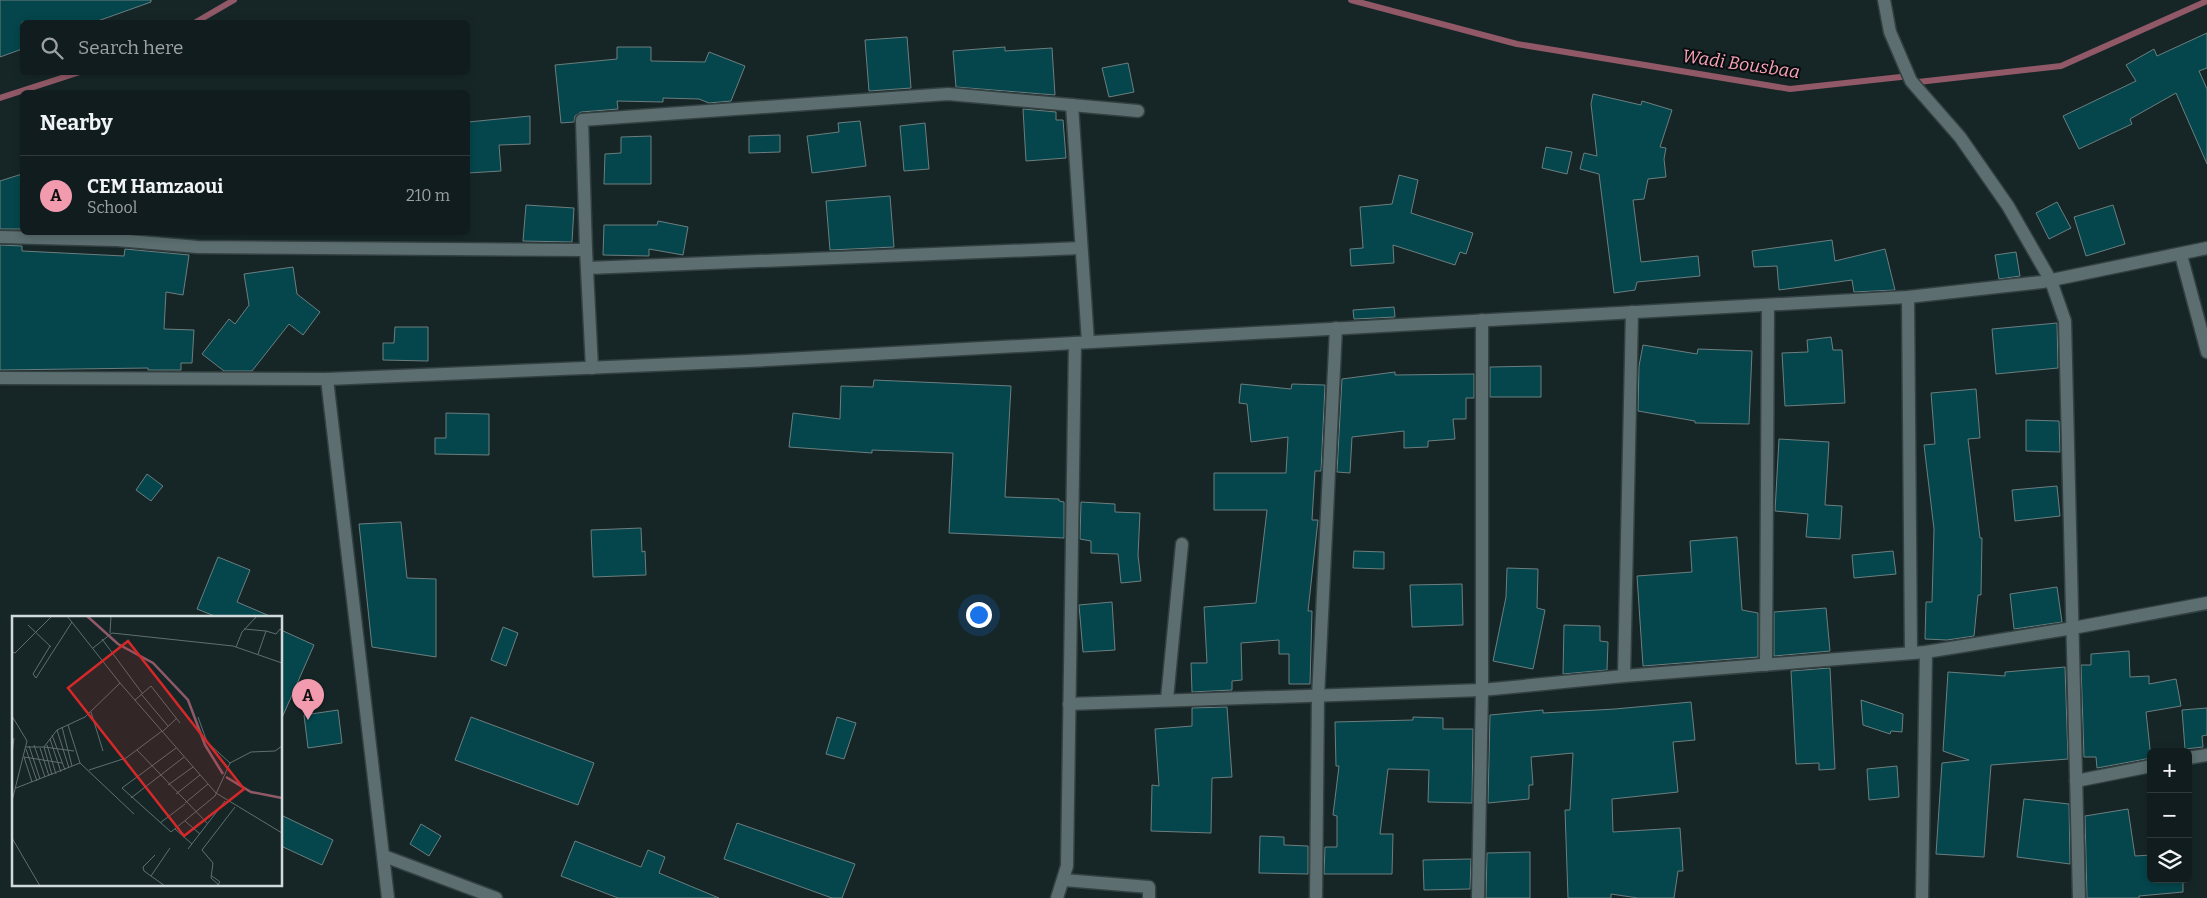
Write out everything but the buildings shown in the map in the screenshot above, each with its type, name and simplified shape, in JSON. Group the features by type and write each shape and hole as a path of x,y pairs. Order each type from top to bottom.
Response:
{"street":[{"path":"1884,0 1890,32 1912,81 1960,137 2008,206 2051,281 2065,321 2079,898"},
{"path":"592,368 582,120 948,94 1138,111"},
{"path":"1057,898 1067,866 1069,704 1081,343 1081,248 1072,105"},
{"path":"0,237 117,240 198,247 586,250"},
{"path":"588,268 1081,248"},
{"path":"0,378 327,379 592,368 1908,297 2051,281 2119,265 2181,255 2207,248"},
{"path":"2181,255 2207,352"},
{"path":"1908,297 1912,653"},
{"path":"1766,665 1768,305"},
{"path":"1624,676 1632,312"},
{"path":"1478,898 1482,690 1482,320"},
{"path":"1316,898 1318,697 1336,328"},
{"path":"327,379 388,898"},
{"path":"1167,700 1182,544"},
{"path":"1069,704 1482,690 1624,676 1926,652 2073,628 2207,603"},
{"path":"1922,898 1926,652"},
{"path":"2192,757 2207,755"},
{"path":"2076,781 2147,767"},
{"path":"384,856 496,898"},
{"path":"1064,880 1149,887 1149,898"}],"waterway":[{"name":"Wadi Bousbaa","path":"199,20 234,0"},
{"name":"Wadi Bousbaa","path":"1351,0 1517,44 1790,89 1910,76 1918,82 2061,66 2207,1"},
{"name":"Wadi Bousbaa","path":"25,90 71,75"},
{"name":"Wadi Bousbaa","path":"0,98 20,92"}],"place":[{"name":"CEM Hamzaoui","path":"308,720"}]}
